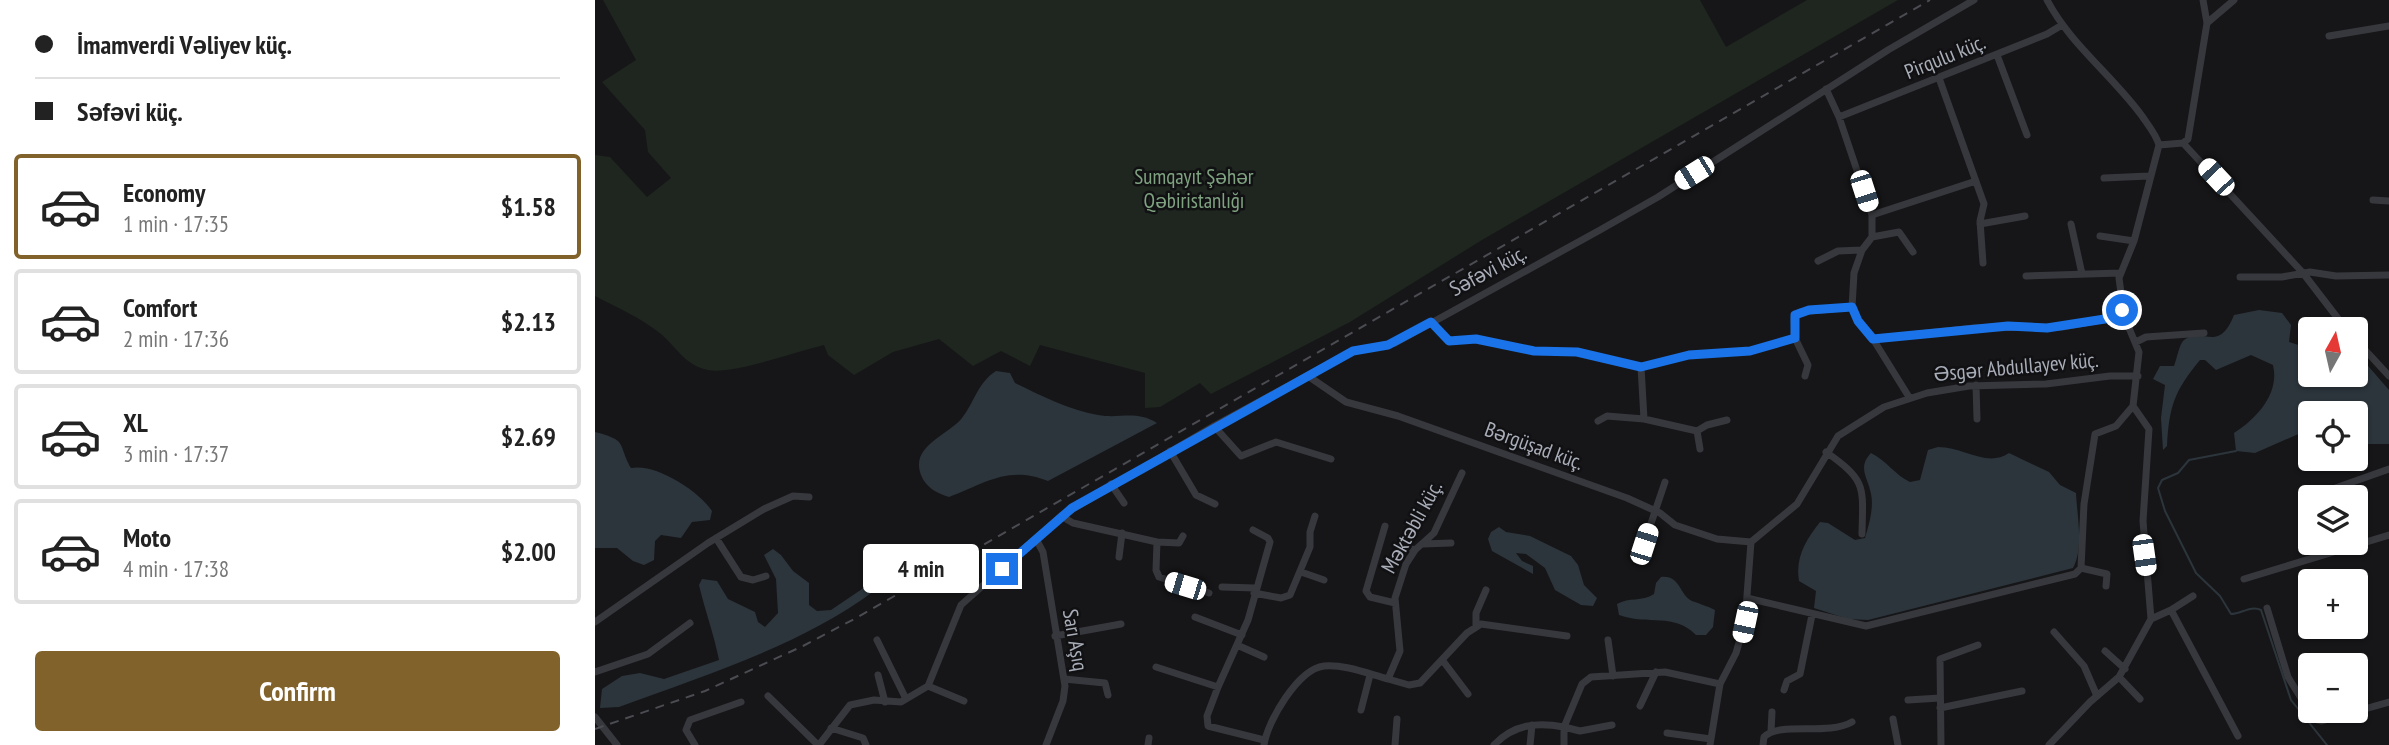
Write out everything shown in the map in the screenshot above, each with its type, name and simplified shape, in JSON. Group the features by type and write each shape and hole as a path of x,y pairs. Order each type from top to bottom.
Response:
{"street":[{"name":"Səfəvi küç.","path":"928,686 961,605 1061,516 1111,484 1353,351 1388,345 1658,197 1826,89 1974,0"},
{"path":"1747,598 1855,625 1877,625 2075,574 2081,568 2084,505 2095,434 2116,426 2133,406 2139,352 2124,316 2120,272 2134,241 2159,145 2153,132 2124,92 2062,25 2047,0"},
{"path":"2159,145 2183,143 2188,139 2207,23 2203,0"},
{"path":"2207,23 2234,0"},
{"name":"Pirqulu küç.","path":"1839,117 1997,55 2062,25"},
{"path":"2329,36 2389,26"},
{"path":"1997,55 2027,135"},
{"path":"1939,78 1984,204 1980,224 1983,263"},
{"path":"1826,89 1839,117 1872,215 1872,237 1862,250 1854,273 1852,307 1858,321 1873,339 1909,397"},
{"path":"2183,143 2304,273 2338,317"},
{"path":"2104,178 2149,176"},
{"path":"1872,215 1976,181"},
{"path":"2373,200 2389,201"},
{"path":"1980,224 2025,216"},
{"path":"2071,224 2082,274"},
{"path":"1872,237 1899,232 1913,252"},
{"path":"2101,236 2134,241"},
{"path":"1818,261 1838,251 1862,250"},
{"path":"2027,276 2120,272"},
{"path":"2240,277 2304,273 2389,275"},
{"path":"1804,376 1808,365 1795,338 1794,318 1800,312 1852,307"},
{"path":"1873,339 2008,326 2047,328 2124,316"},
{"path":"1431,322 1449,341 1476,339 1534,351 1577,352 1641,367 1689,355 1750,351 1795,338"},
{"path":"2136,342 2146,337 2204,334"},
{"path":"2368,353 2389,376"},
{"path":"1641,367 1644,419"},
{"name":"Bərgüşad küç.","path":"1308,376 1346,402 1398,416 1655,511 1675,525 1717,539 1751,542"},
{"name":"Əsgər Abdullayev küç.","path":"1751,542 1797,504 1826,452 1842,431 1909,397 1976,385 2046,384 2111,376 2138,376"},
{"path":"1976,385 1977,419"},
{"path":"2049,745 2119,677 2151,619 2143,521 2149,429 2133,406"},
{"path":"1598,421 1607,416 1644,419 1697,431 1707,425 1727,420"},
{"path":"1214,426 1241,456 1276,442 1331,459"},
{"path":"1697,431 1700,449"},
{"path":"1170,451 1196,495 1215,504"},
{"path":"1826,452 1857,477 1863,499 1862,534"},
{"path":"2344,485 2389,469"},
{"name":"Məktəbli küç.","path":"1388,679 1400,651 1395,603 1406,564 1415,550 1434,533 1462,473"},
{"path":"1644,544 1665,482"},
{"path":"1111,484 1124,503"},
{"path":"595,622 716,538 793,496 809,497"},
{"path":"1061,516 1073,523 1157,542 1179,543 1183,536"},
{"path":"1222,586 1286,597 1301,572 1315,516"},
{"path":"1385,526 1366,592 1370,597 1395,603"},
{"path":"1253,530 1268,538 1270,542 1242,635 1207,716 1208,726 1264,743 1288,692 1315,669 1334,666 1415,685 1443,662 1476,626 1476,613 1486,590"},
{"path":"1119,557 1122,533"},
{"path":"2368,541 2389,535"},
{"path":"716,538 741,577 753,580 766,576"},
{"name":"Sarı Aşıq","path":"1036,540 1043,552 1064,679 1063,701 1046,745"},
{"path":"1157,542 1156,570 1159,577 1209,593"},
{"path":"1667,733 1711,742 1720,684 1741,641 1751,542"},
{"path":"1423,544 1451,543"},
{"path":"1403,546 1415,550"},
{"path":"2244,579 2316,555"},
{"path":"2081,568 2107,574 2106,586"},
{"path":"1301,572 1324,580"},
{"path":"2151,619 2193,596"},
{"path":"2267,608 2288,677 2314,719 2322,721 2389,702"},
{"path":"2171,610 2238,736"},
{"path":"1784,690 1787,681 1801,674 1812,615"},
{"path":"1195,617 1242,635"},
{"path":"595,671 648,654 690,623"},
{"path":"1055,636 1121,624"},
{"path":"1476,626 1490,625 1567,636"},
{"path":"2054,632 2084,666 2097,696"},
{"path":"877,640 906,699"},
{"path":"1608,640 1613,676"},
{"path":"1237,645 1264,657"},
{"path":"1941,745 1940,659 1978,645"},
{"path":"2105,651 2125,669"},
{"path":"1443,662 1468,694"},
{"path":"1156,667 1218,687"},
{"path":"1564,745 1565,727 1586,679 1657,672 1720,684"},
{"path":"1640,706 1657,672"},
{"path":"1361,710 1370,675"},
{"path":"878,676 884,702"},
{"path":"2119,677 2140,699"},
{"path":"1064,679 1105,683 1108,695"},
{"path":"768,696 818,745 850,705 874,700 895,703 928,686 964,701"},
{"path":"1940,708 2022,691"},
{"path":"1908,700 1940,698"},
{"path":"695,745 686,730 690,720 741,702"},
{"path":"1771,731 1772,712"},
{"path":"595,717 617,745"},
{"path":"1395,745 1397,719"},
{"path":"1893,719 1898,745"},
{"path":"1763,745 1764,737 1771,731 1825,730 1852,722"},
{"path":"1494,745 1509,731 1532,725 1565,727 1580,731 1612,725"},
{"path":"1530,745 1532,725"},
{"path":"831,728 863,738 866,745"}],"green space":[{"name":"Sumqayıt Şəhər Qəbiristanlığı","path":"603,0 1700,0 1726,47 1807,0 1898,0 1482,240 1350,322 1211,394 1200,383 1160,407 1145,408 1145,373 1040,345 1030,366 1001,351 973,366 939,339 893,352 854,375 828,355 824,345 748,366 708,370 693,365 661,334 645,323 595,296 595,155 610,157 647,197 671,178 648,152 645,130 602,82 636,60"}],"shaded area":[{"path":"2259,310 2282,313 2291,325 2289,342 2298,345 2298,387 2368,387 2368,366 2389,390 2389,444 2368,444 2368,401 2298,401 2298,434 2255,453 2236,451 2234,433 2258,413 2270,396 2273,386 2273,365 2251,355 2216,370 2205,360 2200,360 2175,399 2169,420 2167,446 2163,450 2161,418 2165,385 2153,379 2160,366 2174,366 2184,340 2191,336 2216,337 2222,334 2234,315"},
{"path":"996,371 1010,373 1015,383 1077,410 1106,416 1142,417 1157,423 1048,481 1009,475 949,497 940,494 923,480 919,465 921,456 932,442 962,418 980,387"},
{"path":"595,432 621,444 631,468 664,474 687,487 712,511 710,520 692,522 681,538 661,535 655,541 654,560 644,565 633,561 617,548 595,548"},
{"path":"1938,447 1984,458 2001,457 2009,453 2049,472 2060,485 2076,493 2079,542 2073,568 1868,620 1848,619 1814,608 1816,591 1799,581 1799,564 1803,549 1820,522 1828,523 1855,540 1865,538 1872,505 1864,468 1867,458 1871,453 1910,482 1920,480 1928,450"},
{"path":"1499,527 1506,532 1530,536 1571,556 1578,565 1584,585 1597,598 1593,606 1581,605 1555,590 1545,568 1526,554 1516,553 1522,561 1533,566 1533,574 1492,551 1488,539 1491,532"},
{"path":"773,549 793,571 809,583 809,605 817,611 831,610 865,587 874,591 815,628 751,658 619,707 600,708 602,689 622,676 640,673 664,679 719,660 699,585 702,579 717,581 728,599 755,612 758,622 765,627 778,613 776,579 764,555"},
{"path":"1661,577 1668,577 1676,582 1692,601 1715,610 1713,627 1706,635 1696,635 1670,621 1641,620 1619,615 1617,604 1654,594 1656,583"}],"waterway":[{"path":"2236,451 2189,460 2178,473 2162,480 2158,488 2165,511 2196,573 2220,596 2231,614 2261,610 2291,700 2327,745"}],"railway":[{"path":"595,729 705,691 803,646 858,617 1930,0"}],"route":[{"path":"1002,569 1054,521 1111,484 1353,351 1395,343 1431,322 1449,341 1476,339 1495,341 1526,350 1577,352 1641,367 1689,355 1750,351 1795,338 1795,315 1809,310 1852,307 1858,321 1873,339 1898,334 1975,328 2081,325 2124,316 2122,310"}]}
